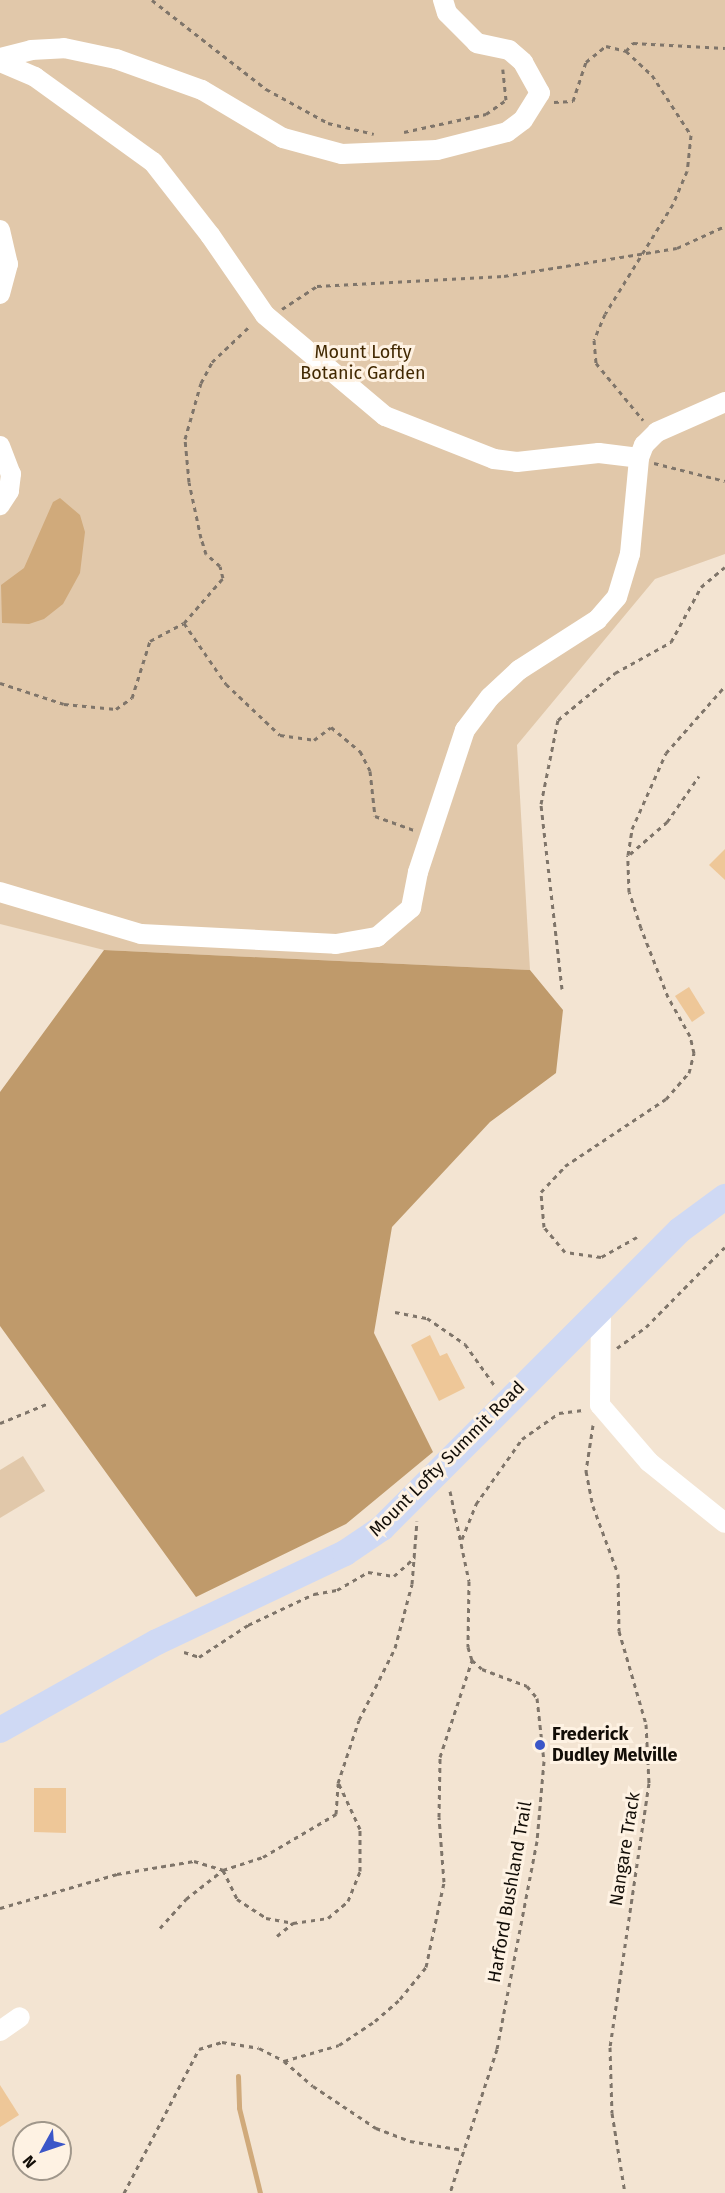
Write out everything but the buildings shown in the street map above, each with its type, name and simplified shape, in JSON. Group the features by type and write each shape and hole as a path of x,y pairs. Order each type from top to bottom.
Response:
{"main road":[{"name":"Mount Lofty Summit Road","path":"0,1730 157,1642 345,1554 382,1528 509,1397 680,1230 725,1197"}],"street":[{"path":"0,60 31,50 64,48 116,59 202,90 283,138 342,154 437,150 489,139 523,120 540,93 523,62 509,50 477,43 459,28 447,13 443,0"},
{"path":"0,60 35,77 153,162 210,235 265,315 385,416 454,446 517,462 599,453 639,458"},
{"path":"0,230 8,264 0,294"},
{"path":"0,892 141,934 336,944 377,938 411,908 430,835 465,730 490,697 519,670 597,620 617,597 630,554 639,458 657,432 725,402"},
{"path":"0,446 11,474 9,491 0,505"},
{"path":"601,1307 600,1404 615,1425 649,1462 725,1523"},
{"path":"0,2031 20,2017"}],"path":[{"path":"152,0 266,89 328,123 384,136"},
{"path":"626,51 633,43 725,48"},
{"path":"394,134 486,114 506,100 507,80 495,46"},
{"path":"540,93 554,103 573,101 586,62 606,46 626,51 652,75 691,135 687,171 678,193 594,340 596,363 629,408 657,432"},
{"path":"0,683 63,704 116,709 132,698 150,641 184,623 223,578 220,566 206,554 189,482 185,439 190,414 212,362 265,315 295,303 317,286 504,276 640,256 677,248 725,226"},
{"path":"639,458 691,475 725,481"},
{"path":"562,989 541,804 558,720 615,673 671,642 697,594 725,567"},
{"path":"184,623 226,684 280,735 314,740 331,727 360,751 370,771 375,816 430,835"},
{"path":"637,1237 601,1257 565,1252 544,1227 541,1192 565,1166 666,1099 689,1073 694,1053 629,892 628,855 632,829 666,753 725,686"},
{"path":"628,855 667,822 699,776"},
{"path":"599,1362 646,1327 725,1247"},
{"path":"395,1312 427,1318 465,1344 494,1384 509,1397"},
{"path":"0,1423 49,1403"},
{"path":"462,1540 476,1504 522,1439 559,1413 595,1408"},
{"name":"Nangare Track","path":"594,1419 586,1472 593,1506 618,1574 619,1631 647,1736 649,1783 610,2047 612,2113 625,2193"},
{"path":"285,2061 339,2045 375,2021 400,1999 426,1967 444,1882 439,1817 440,1757 472,1660 468,1647 470,1581 449,1493 453,1483"},
{"path":"160,1928 186,1899 223,1870 263,1857 336,1814 338,1783 359,1720 395,1648 417,1556 417,1493"},
{"path":"157,1642 199,1658 248,1624 314,1594 337,1590 368,1572 394,1576 417,1556"},
{"name":"Harford Bushland Trail","path":"450,2193 497,2049 537,1840 544,1761 537,1698 527,1686 482,1669 472,1660"},
{"path":"0,1908 117,1874 194,1861 223,1870 237,1899 266,1918 293,1923 328,1918 348,1901 360,1871 360,1829 338,1783"},
{"path":"277,1936 293,1923"},
{"path":"124,2193 199,2049 222,2042 258,2048 285,2061 313,2086 376,2128 410,2141 463,2150"}],"green space":[{"name":"Mount Lofty Botanic Garden","path":"0,0 725,0 725,554 655,579 517,745 530,970 104,950 0,924"},
{"path":"23,1456 45,1491 0,1518 0,1470"}],"shaded area":[{"path":"60,498 80,515 85,532 80,573 63,604 44,619 29,624 2,623 1,585 24,568 53,502"},
{"path":"104,950 530,970 563,1010 556,1073 490,1122 392,1227 374,1333 433,1452 346,1524 196,1597 0,1326 0,1092"}],"waterway":[{"path":"238,2076 239,2108 260,2193"}],"place":[{"name":"Frederick Dudley Melville","path":"540,1745"}]}
